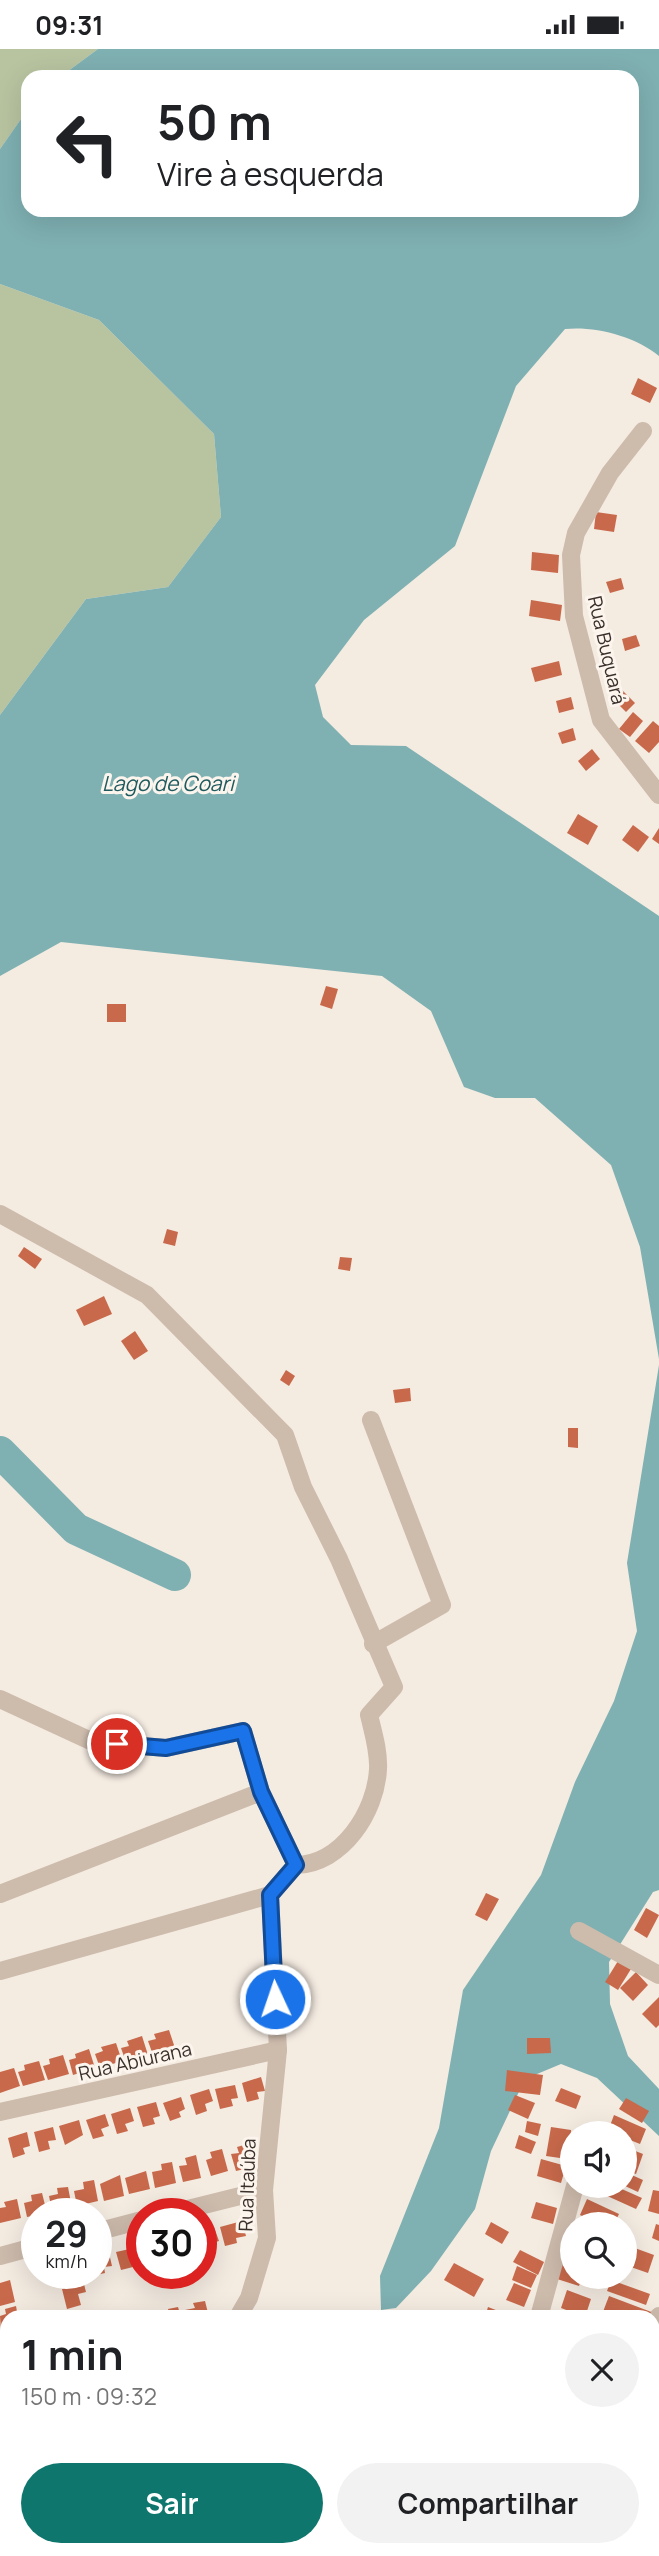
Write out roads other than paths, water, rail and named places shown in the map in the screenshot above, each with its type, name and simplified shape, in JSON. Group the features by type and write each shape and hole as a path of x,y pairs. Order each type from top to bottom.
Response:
{"street":[{"name":"Rua Buquará","path":"643,431 610,473 576,533 571,555 574,616 601,720 659,795"},
{"path":"0,1214 147,1295 285,1435 303,1487 339,1559 373,1644 394,1686 369,1715 379,1766 377,1784 367,1814 346,1840 324,1859 314,1865 296,1865 270,1895 0,1972"},
{"path":"370,1420 442,1605 373,1644"},
{"path":"0,1699 93,1742 166,1748 243,1731 261,1792 296,1865"},
{"path":"0,1894 261,1792"},
{"name":"Rua Itaúba","path":"242,2310 249,2298 267,2238 264,2190 278,2050 270,1895"},
{"path":"579,1931 659,1975"},
{"name":"Rua Abiurana","path":"0,2112 278,2050"},
{"path":"217,2202 264,2190"},
{"path":"541,2310 572,2198"},
{"path":"0,2256 21,2250"}],"water":[{"name":"Lago de Coari","path":"98,49 659,49 659,356 638,343 614,334 589,329 565,329 516,386 455,546 364,620 315,685 323,717 351,745 406,746 659,916 659,1359 640,1247 611,1165 535,1098 495,1098 464,1087 431,1011 382,976 61,942 0,976 0,715 86,599 168,587 221,517 214,434 99,320 0,284 0,149 21,119 21,217 639,217 639,70 70,70"},
{"path":"659,1365 659,1890 653,1892 609,1962 610,2004 628,2056 659,2089 659,2136 597,2078 561,2064 525,2079 491,2151 475,2209 431,2271 396,2308 381,2310 380,2276 439,2128 463,1990 541,1875 575,1782 614,1701 637,1631 627,1563"}],"waterway":[{"path":"0,1452 76,1529 175,1575"}]}
